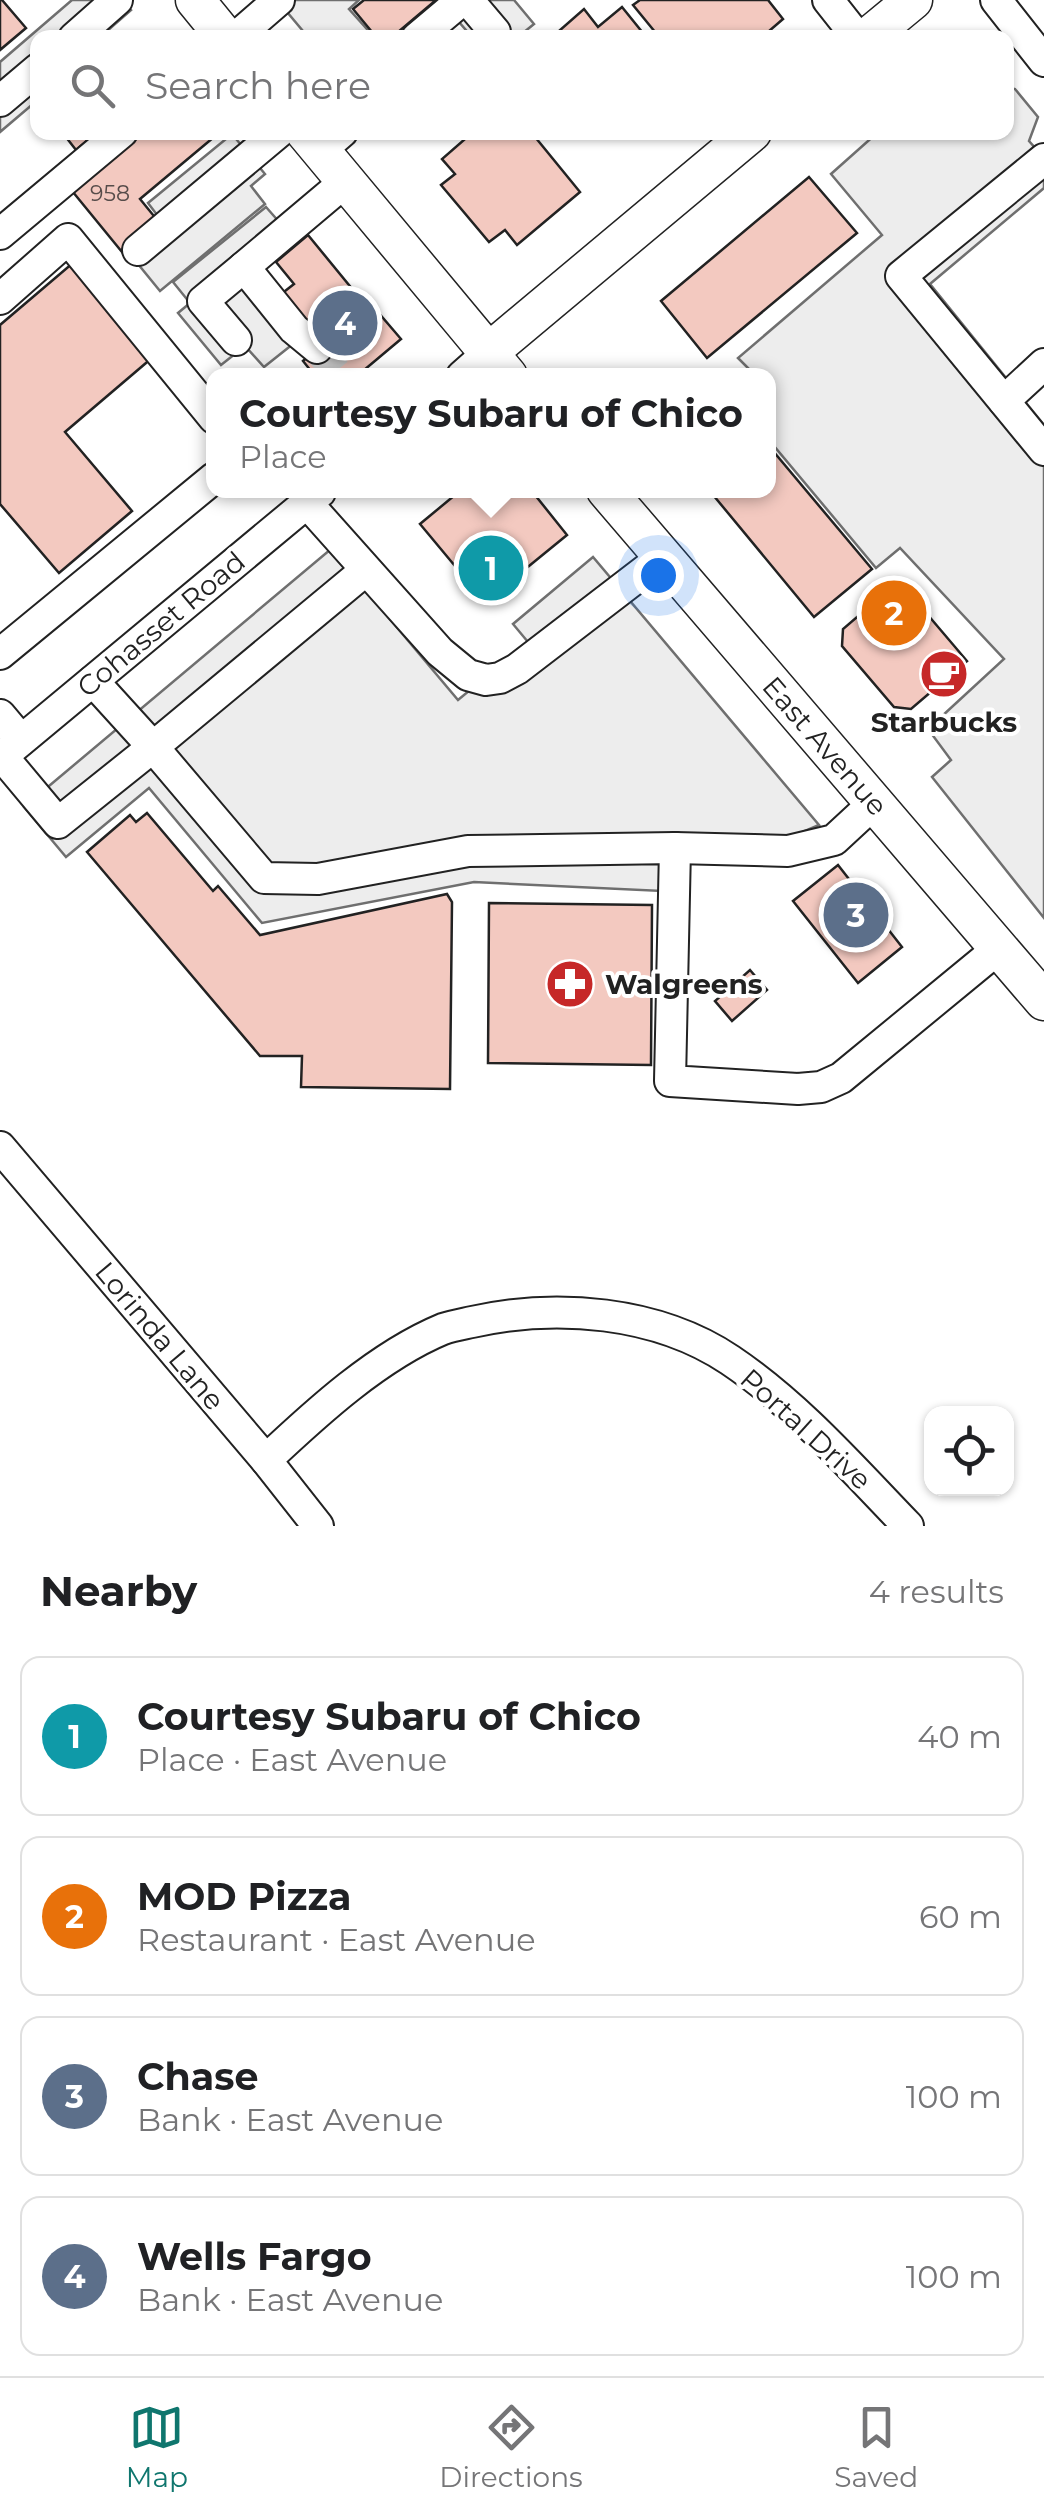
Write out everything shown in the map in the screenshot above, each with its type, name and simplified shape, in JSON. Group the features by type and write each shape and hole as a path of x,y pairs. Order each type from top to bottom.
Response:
{"main road":[{"path":"195,0 219,30"},
{"path":"877,30 914,0"},
{"path":"324,140 346,181 486,368 743,140"},
{"name":"East Avenue","path":"613,498 1044,1001"}],"street":[{"path":"83,30 117,0"},
{"path":"244,30 279,0"},
{"path":"427,30 465,0 493,30"},
{"path":"828,0 852,30"},
{"path":"996,0 1044,61"},
{"path":"0,101 30,75"},
{"path":"0,234 112,140"},
{"path":"138,250 269,140"},
{"path":"1044,159 901,276 1044,450"},
{"path":"236,340 203,301 346,181"},
{"path":"0,299 68,239 206,408"},
{"path":"244,267 306,346"},
{"path":"1004,401 1044,364"},
{"path":"0,654 206,485"},
{"name":"Cohasset Road","path":"8,751 314,498"},
{"path":"316,498 366,570 440,652 468,675 486,680 500,678 517,668 663,557"},
{"path":"0,715 8,751 58,823 366,570"},
{"path":"93,681 264,878 318,878 468,851 788,851 834,840 874,803"},
{"path":"675,848 670,1082 821,1087 841,1078 998,948"},
{"name":"Lorinda Lane","path":"0,1147 318,1526"},
{"name":"Portal Drive","path":"266,1460 397,1352 445,1328 499,1316 556,1312 614,1317 679,1334 728,1359 803,1420 908,1526"}],"shaded area":[{"path":"72,0 123,0 131,10 108,30 37,30"},
{"path":"277,0 359,0 349,9 368,30 302,30"},
{"path":"454,0 514,0 534,24 527,30 466,30 446,7"},
{"path":"30,36 30,107 0,132 0,62"},
{"path":"1014,89 1038,117 1029,141 1044,158 1044,188 930,284 1044,425 1044,918 932,777 951,760 928,729 1004,659 900,548 876,568 776,448 776,368 748,368 738,358 882,235 831,174 869,140 1014,140"},
{"path":"225,140 237,140 265,174 251,186 265,204 160,291 129,253 164,224 148,203"},
{"path":"266,207 281,224 245,254 308,332 264,367 245,346 221,365 178,313 190,303 173,282"},
{"path":"331,549 458,700 528,642 513,624 593,557 819,825 784,840 662,841 662,891 474,882 262,923 149,788 66,857 24,807"}],"building":[{"path":"0,0 26,28 0,50"},
{"path":"364,0 436,0 400,30 370,30 353,9"},
{"path":"640,0 768,0 783,19 770,30 653,30 633,5"},
{"path":"622,7 641,30 560,30 584,9 598,27"},
{"path":"68,140 88,140 76,150"},
{"path":"123,140 210,140 140,199 158,221 122,252 68,186"},
{"path":"464,140 538,140 580,192 517,245 505,230 489,242 441,185 455,174 442,159"},
{"path":"809,177 857,233 707,358 661,301"},
{"path":"308,235 367,307 371,304 401,339 367,368 309,368 303,361 321,345 280,295 294,284 276,262"},
{"path":"74,262 153,357 65,432 132,511 59,573 0,504 0,325"},
{"path":"776,455 872,569 814,617 716,498 776,498"},
{"path":"451,498 537,498 567,535 485,602 420,524"},
{"path":"899,581 967,661 911,709 894,707 842,646 843,629"},
{"path":"147,813 213,891 218,886 260,935 447,894 452,902 450,1089 301,1087 302,1056 260,1056 87,852 130,815 136,822"},
{"path":"838,865 902,947 858,983 793,901"},
{"name":"Walgreens","path":"489,903 652,905 651,1065 488,1063"},
{"path":"750,970 767,990 732,1021 715,1001"}],"tunnel":[{"path":"317,348 333,368"}],"place":[{"name":"Wells Fargo","path":"345,323"},
{"name":"Courtesy Subaru of Chico","path":"491,568"},
{"name":"MOD Pizza","path":"894,613"},
{"name":"Starbucks","path":"944,674"},
{"name":"Chase","path":"856,915"},
{"name":"Walgreens","path":"570,984"}]}
